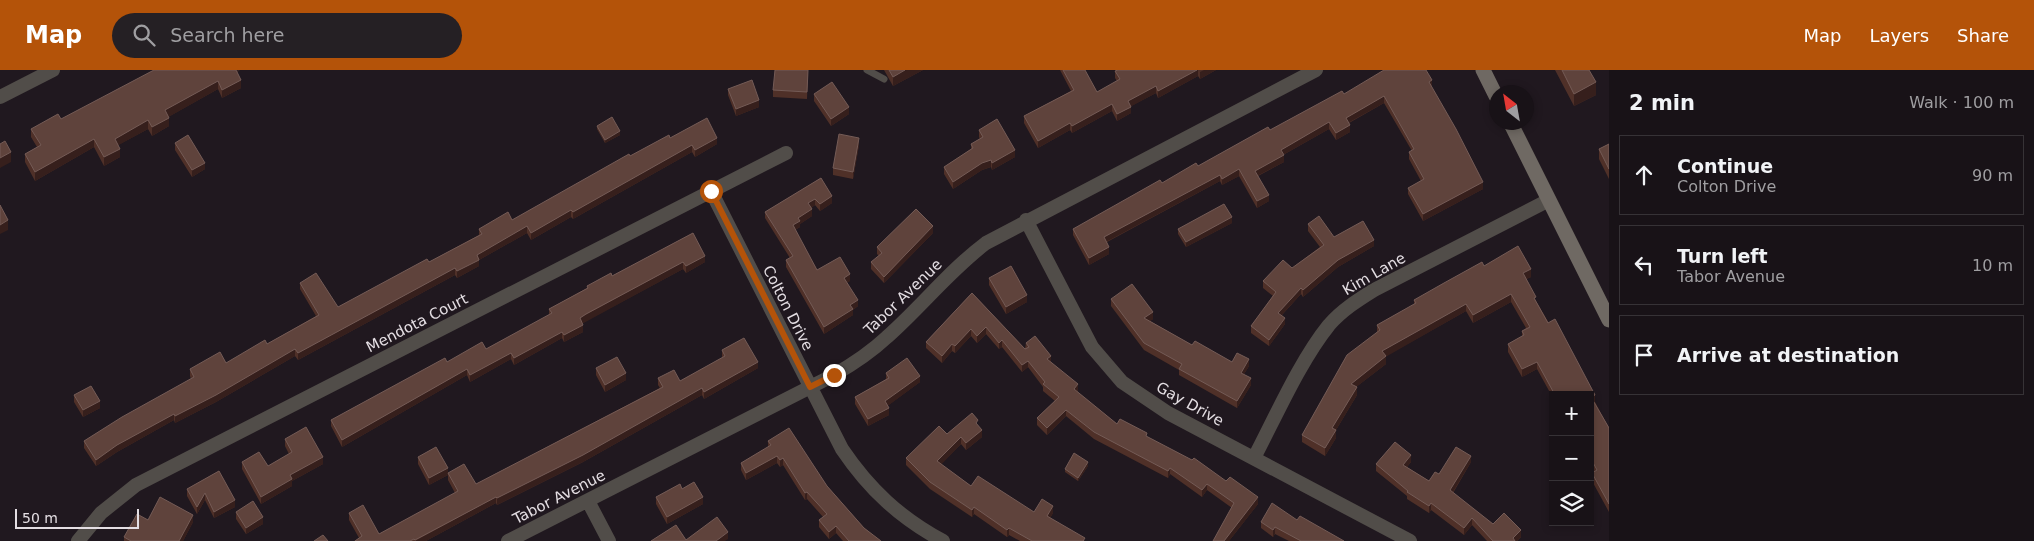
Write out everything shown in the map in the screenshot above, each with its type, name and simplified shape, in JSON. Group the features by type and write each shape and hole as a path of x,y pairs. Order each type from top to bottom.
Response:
{"main road":[{"path":"1483,70 1490,85"},
{"path":"1514,130 1609,320"}],"street":[{"path":"0,97 53,70"},
{"name":"Tabor Avenue","path":"508,541 810,387 860,359 887,337 970,256 986,243 1026,220 1316,70"},
{"name":"Mendota Court","path":"78,541 100,513 136,485 786,153"},
{"name":"Colton Drive","path":"711,191 842,449 872,490 912,523 943,541"},
{"name":"Kim Lane","path":"1254,458 1316,345 1330,325 1347,308 1374,290 1549,200"},
{"name":"Gay Drive","path":"1026,220 1092,347 1122,382 1168,412 1410,541"},
{"path":"588,501 608,541"}],"lane":[{"path":"867,70 884,79"}],"building":[{"path":"154,70 236,70 241,80 222,90 218,81 165,110 169,118 152,127 148,120 115,139 120,149 104,157 94,139 35,172 25,154 41,145 31,129 58,114 61,119"},
{"path":"775,70 808,70 807,92 773,90"},
{"path":"889,70 905,70 893,77"},
{"path":"1063,70 1085,70 1097,92 1120,79 1115,71 1118,70 1197,70 1158,91 1156,86 1128,101 1131,107 1117,114 1112,104 1072,126 1070,123 1038,141 1024,116 1074,90"},
{"path":"1384,70 1426,70 1432,80 1429,82 1483,182 1423,214 1408,188 1424,179 1409,152 1414,149 1384,96 1346,118 1350,125 1336,133 1329,122 1281,150 1284,155 1255,171 1269,195 1257,201 1239,169 1222,179 1220,175 1104,237 1109,247 1089,258 1073,229 1160,180 1162,183 1196,163 1198,166 1268,127 1270,130 1342,91 1344,94"},
{"path":"1562,70 1589,70 1596,82 1574,94"},
{"path":"752,80 759,100 736,109 728,89"},
{"path":"832,82 849,107 831,119 814,94"},
{"path":"612,117 620,131 605,140 597,126"},
{"path":"707,118 717,138 695,150 692,145 573,212 571,210 531,233 527,226 477,255 479,260 457,271 455,268 298,353 295,349 216,395 175,416 174,414 117,445 96,460 84,441 122,417 194,377 190,369 220,352 226,363 265,340 267,344 319,315 300,283 316,273 338,307 427,259 429,262 482,234 479,229 508,212 512,220 629,154 630,156 669,135 670,138"},
{"path":"997,119 1015,150 992,163 991,160 982,163 953,182 944,167 973,148 971,144 983,137 979,130"},
{"path":"839,134 859,138 853,172 833,168"},
{"path":"188,135 205,163 192,170 175,143"},
{"path":"5,141 11,152 0,158 0,144"},
{"path":"1609,144 1609,169 1599,149"},
{"path":"821,178 832,196 820,204 815,199 808,203 812,209 798,218 800,221 793,225 817,270 840,257 850,274 844,278 858,300 850,305 853,309 824,327 786,260 793,256 765,212"},
{"path":"1224,204 1232,217 1186,242 1178,229"},
{"path":"0,205 8,220 0,225"},
{"path":"916,209 933,226 884,277 871,262 882,253 877,247"},
{"path":"1319,216 1334,237 1363,221 1374,240 1338,260 1303,290 1301,288 1278,313 1285,318 1269,340 1251,326 1276,292 1263,281 1283,260 1292,268 1324,245 1308,224"},
{"path":"693,233 705,256 686,266 683,262 586,314 580,318 583,325 564,335 562,332 514,358 511,353 470,375 467,369 342,440 331,420 445,358 447,362 482,342 486,349 552,313 549,309 588,288 587,286 611,273 612,276"},
{"path":"1518,246 1531,269 1523,273 1536,297 1534,298 1548,323 1555,319 1593,391 1553,391 1537,362 1522,369 1508,344 1524,335 1522,331 1530,327 1511,294 1473,315 1466,304 1382,351 1386,356 1351,384 1357,387 1332,428 1336,430 1325,448 1302,435 1347,355 1380,330 1377,325 1416,303 1414,300 1482,262 1484,266"},
{"path":"1011,266 1027,295 1006,307 989,278"},
{"path":"1132,284 1153,312 1144,318 1192,345 1195,341 1232,362 1237,353 1249,359 1241,373 1251,378 1237,401 1179,369 1182,364 1144,343 1111,299"},
{"path":"972,293 1025,349 1029,347 1026,343 1035,336 1051,356 1047,359 1078,384 1074,389 1117,424 1120,419 1147,433 1146,436 1192,460 1194,458 1226,481 1230,477 1258,497 1224,541 1213,541 1234,503 1207,484 1202,490 1170,468 1168,471 1094,432 1066,410 1047,428 1037,418 1059,397 1043,384 1045,382 1028,361 1022,365 1002,340 999,343 986,327 977,336 971,329 955,346 952,344 942,356 926,342"},
{"path":"744,338 758,362 704,392 702,388 583,455 496,497 415,540 355,541 362,536 349,513 363,505 379,534 458,491 448,473 464,464 476,484 663,387 658,378 674,370 680,381 725,356 722,350"},
{"path":"617,357 626,373 605,385 596,368"},
{"path":"907,358 920,376 885,401 889,408 868,419 855,397 889,378 886,373"},
{"path":"91,386 100,401 83,410 74,395"},
{"path":"1594,402 1609,428 1609,504 1594,477 1594,472 1597,470 1594,464"},
{"path":"972,413 978,420 976,423 982,430 966,443 961,437 937,461 971,486 978,476 1034,512 1042,499 1053,506 1047,516 1085,538 1083,541 1032,541 1009,528 1007,530 974,507 972,510 930,482 906,458 939,426 947,434"},
{"path":"306,427 323,457 290,475 292,479 261,497 242,462 259,452 268,466 292,452 285,439"},
{"path":"789,428 827,486 864,528 881,541 849,541 836,526 829,532 819,520 827,514 807,492 805,493 783,458 780,460 777,456 746,473 741,463 771,445 768,441"},
{"path":"1395,442 1411,455 1403,465 1429,481 1435,472 1439,474 1456,447 1471,456 1450,490 1493,524 1504,513 1521,530 1513,538 1515,541 1493,541 1472,518 1464,528 1431,503 1429,506 1407,492 1376,464"},
{"path":"436,447 448,468 429,478 418,457"},
{"path":"1074,453 1088,462 1078,478 1065,469"},
{"path":"219,471 235,500 214,512 205,493 197,507 187,489"},
{"path":"694,482 703,497 667,517 656,497 680,484 682,489"},
{"path":"160,497 193,515 179,541 131,541 124,537 137,514 148,520"},
{"path":"253,501 263,517 246,528 236,512"},
{"path":"1272,503 1297,520 1300,516 1344,541 1301,541 1275,527 1273,530 1261,522"},
{"path":"717,517 728,532 716,541 651,541 676,525 686,540"},
{"path":"323,535 328,541 314,541"}],"route":[{"path":"711,191 810,387 834,375"}]}
